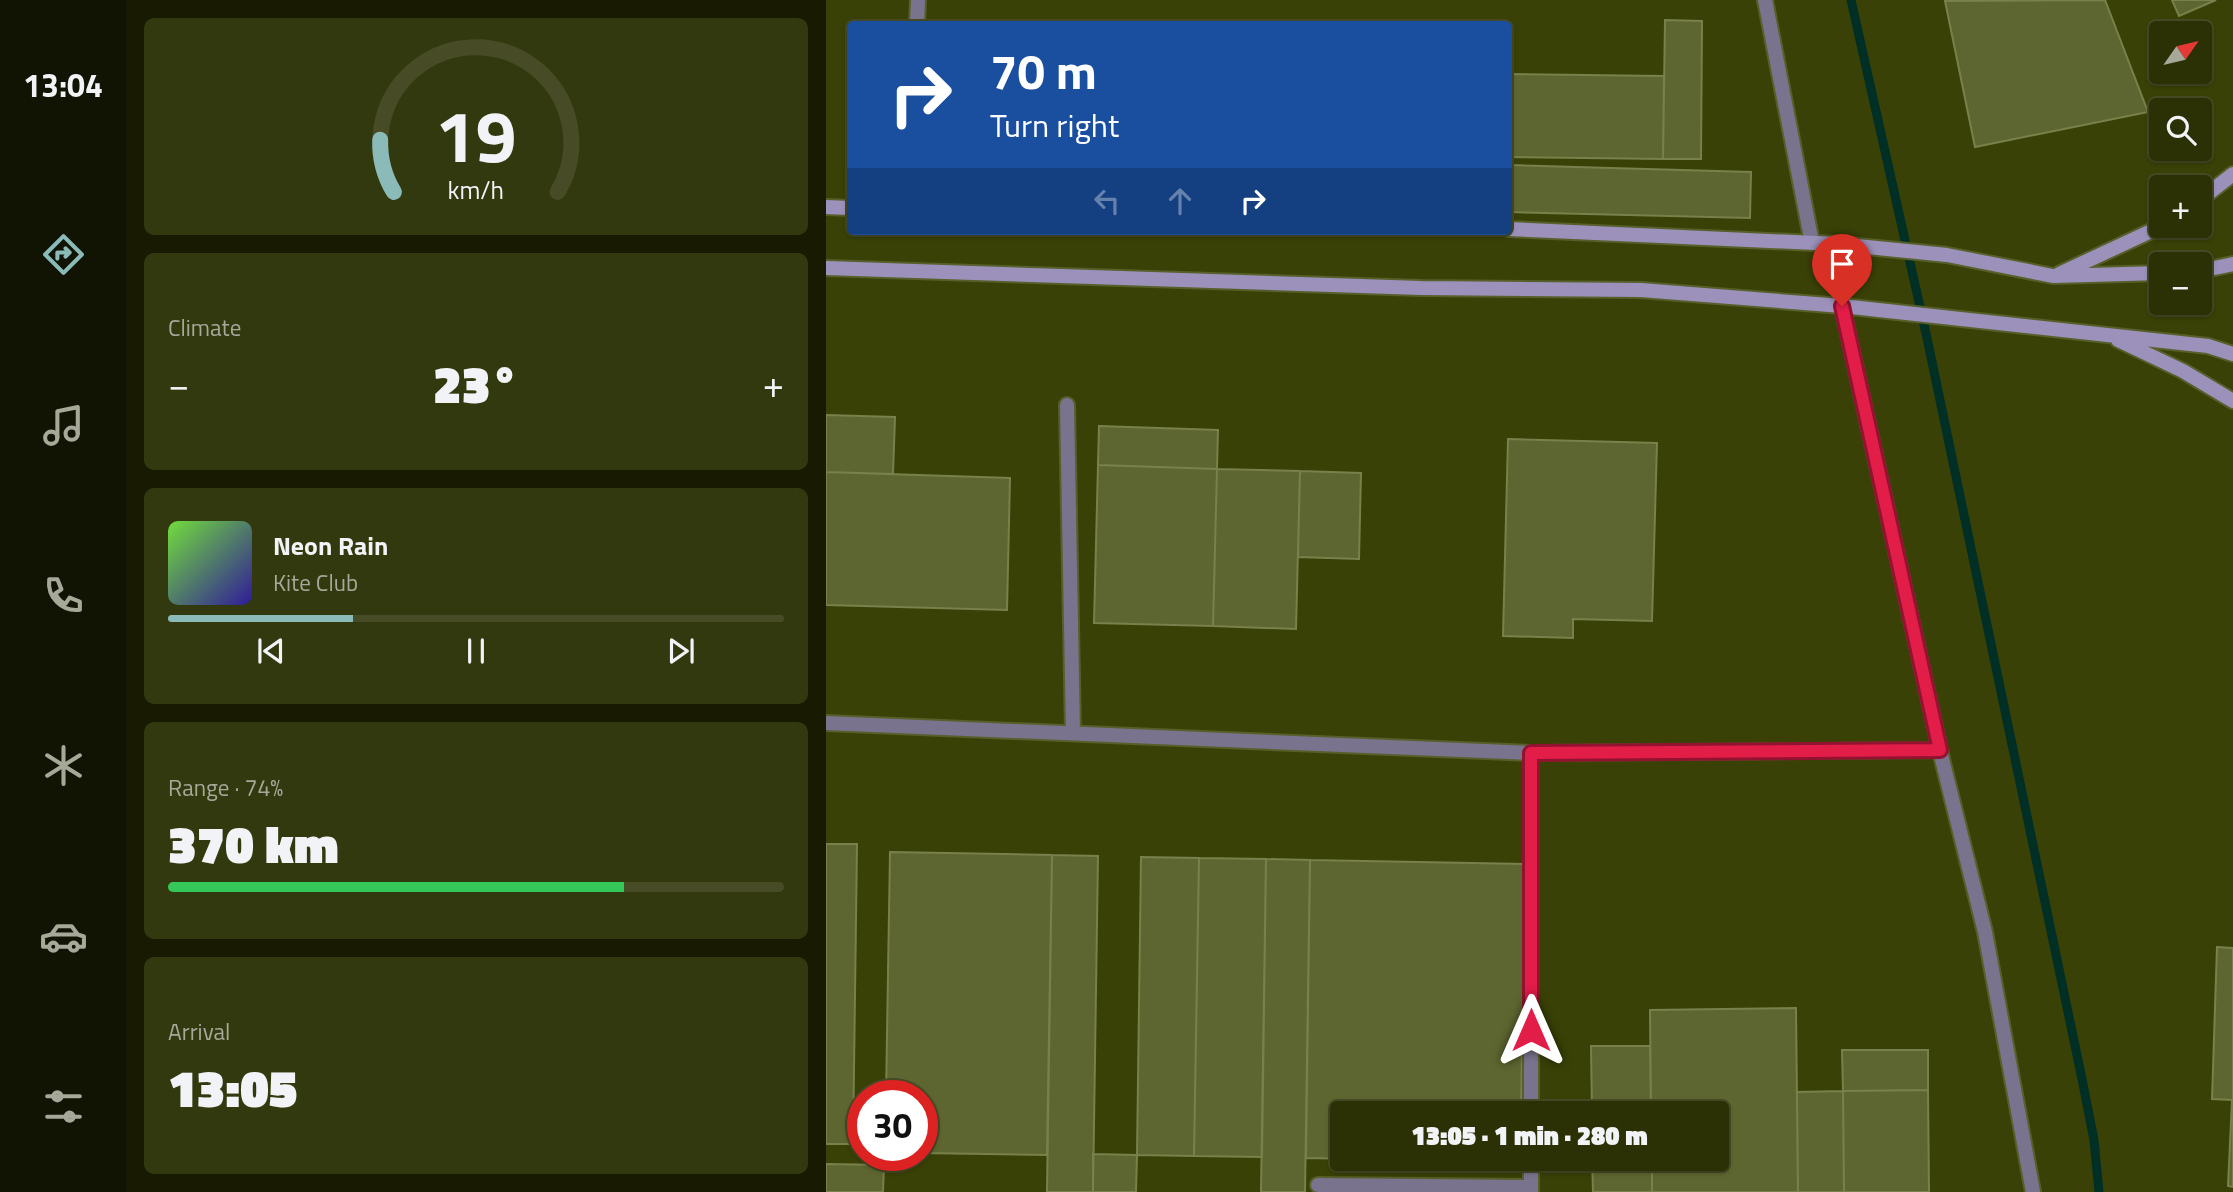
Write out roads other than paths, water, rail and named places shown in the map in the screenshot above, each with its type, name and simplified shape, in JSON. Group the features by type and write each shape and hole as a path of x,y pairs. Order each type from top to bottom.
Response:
{"street":[{"path":"917,21 918,0"},
{"path":"1765,0 1812,243"},
{"path":"2212,191 2233,174"},
{"path":"826,207 847,208"},
{"path":"1512,229 1837,244 1947,255 2053,276 2149,273"},
{"path":"2053,276 2149,232"},
{"path":"2212,268 2233,264"},
{"path":"826,268 1407,288 1640,290 1842,306 2108,334 2208,346 2233,354"},
{"path":"1842,306 1940,750 1985,932 2033,1192"},
{"path":"2108,334 2183,371 2233,401"},
{"path":"1068,405 1073,733"},
{"path":"826,723 1531,753 1940,750"},
{"path":"1531,753 1531,1101"},
{"path":"1318,1185 1531,1189 1531,1171"}],"waterway":[{"path":"1851,0 1927,338 2082,1079 2094,1140 2099,1192"}]}
